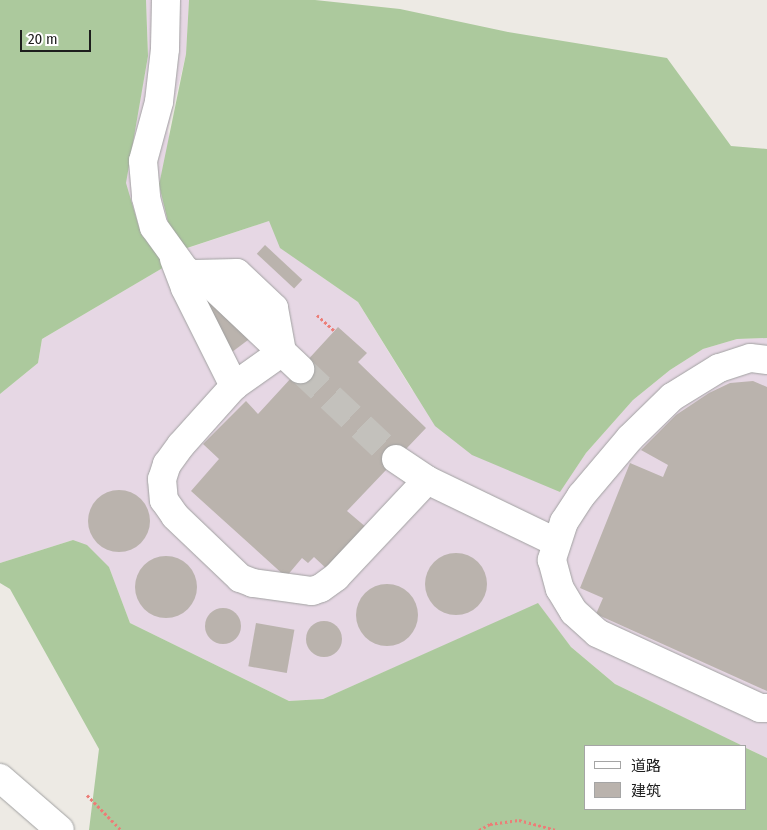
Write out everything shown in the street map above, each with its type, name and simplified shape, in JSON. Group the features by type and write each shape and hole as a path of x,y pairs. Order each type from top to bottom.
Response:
{"lane":[{"path":"166,0 165,48 158,102 143,161 146,198 154,227 184,266 208,282 291,360 234,386 180,445 167,464 162,479 164,500 175,516 240,578 253,583 302,590 320,588 336,577 427,480"},
{"path":"184,266 185,288 234,386"},
{"path":"767,360 750,358 719,368 672,397 630,438 581,496 556,542 552,560 560,589 574,612 598,633 760,708 767,708"},
{"path":"396,459 427,480 556,542"},
{"path":"0,778 60,830"}],"path":[{"path":"317,315 335,331"},
{"path":"87,795 121,830"},
{"path":"480,830 490,824 519,820 556,830"}],"shaded area":[{"path":"146,0 189,0 186,54 168,130 185,249 269,221 316,273 358,302 412,390 560,491 586,453 633,400 670,370 703,349 737,339 767,338 767,758 747,748 747,745 740,745 615,684 571,647 538,604 323,699 289,701 130,623 109,567 73,540 0,563 0,394 38,363 42,339 166,266 141,234 125,183 148,56"}],"green space":[{"path":"0,0 146,0 148,56 126,183 141,234 166,266 42,339 38,363 0,394"},
{"path":"189,0 315,0 400,9 508,32 667,58 731,146 767,149 767,338 737,339 703,349 670,370 633,400 586,453 560,492 472,455 435,426 358,302 280,248 269,221 184,249 169,226 159,185 186,54"},
{"path":"73,540 87,545 109,567 130,623 289,701 323,699 538,603 571,647 615,684 741,745 584,745 584,810 747,810 747,748 767,758 767,830 89,830 99,749 10,589 0,583 0,563"}],"building":[{"path":"265,245 302,280 294,289 257,254"},
{"path":"211,297 252,337 232,352 206,301"},
{"path":"338,327 367,353 358,362 426,428 347,511 367,528 328,570 314,557 308,563 302,558 286,577 191,491 219,459 203,444 246,401 258,414"},
{"path":"753,381 767,387 767,691 596,614 603,598 580,588 630,463 663,477 668,465 641,450 676,415 709,393 730,383"},
{"path":"113,490 125,490 141,499 148,509 150,521 148,533 141,543 125,552 113,552 102,547 93,538 88,527 88,515 93,504 102,495"},
{"path":"450,553 462,553 478,562 485,572 487,584 485,596 478,606 462,615 450,615 439,610 430,601 425,590 425,578 430,567 439,558"},
{"path":"160,556 172,556 188,565 195,575 197,587 195,599 188,609 172,618 160,618 149,613 140,604 135,593 135,581 140,570 149,561"},
{"path":"381,584 393,584 409,593 416,603 418,615 416,627 409,637 393,646 381,646 370,641 361,632 356,621 356,609 361,598 370,589"},
{"path":"223,608 230,609 236,613 240,619 240,633 236,639 230,643 223,644 216,643 210,639 206,633 205,626 206,619 210,613 216,609"},
{"path":"324,621 331,622 337,626 341,632 341,646 337,652 331,656 324,657 317,656 311,652 307,646 306,639 307,632 311,626 317,622"},
{"path":"256,623 294,630 287,673 248,666"}],"tunnel":[{"path":"300,369 396,459"}]}
